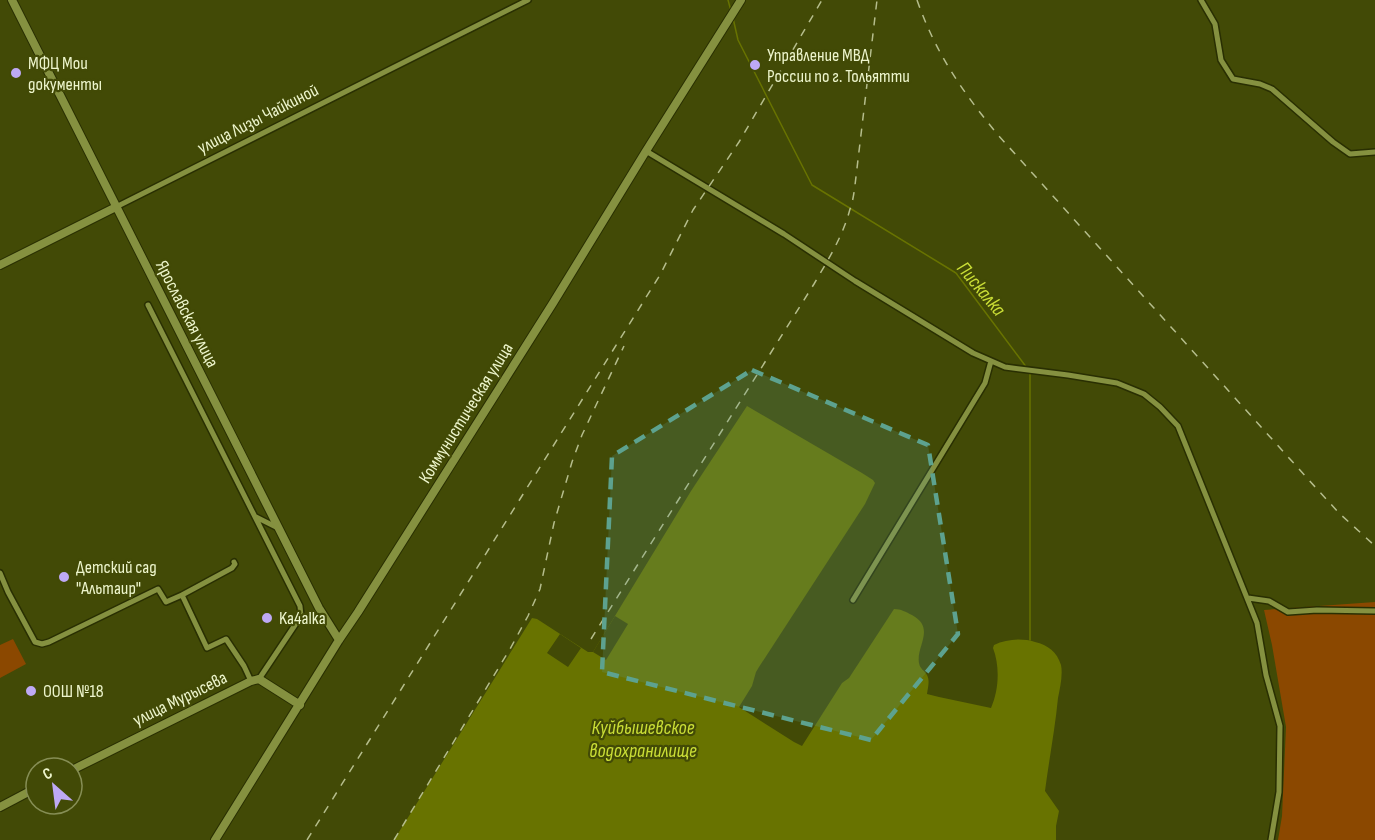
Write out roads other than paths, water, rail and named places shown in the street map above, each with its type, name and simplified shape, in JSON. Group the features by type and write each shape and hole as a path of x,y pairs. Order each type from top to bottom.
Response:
{"main road":[{"name":"Ярославская улица","path":"12,0 278,528 319,608 339,640"},
{"name":"Коммунистическая улица","path":"215,840 741,0"},
{"name":"улица Лизы Чайкиной","path":"0,264 116,207"},
{"path":"255,680 300,705"},
{"name":"улица Мурысева","path":"84,764 255,680"},
{"path":"0,807 24,794"}],"street":[{"name":"улица Лизы Чайкиной","path":"116,207 528,0"},
{"path":"1201,0 1215,24 1221,60 1233,79 1260,84 1272,89 1350,154 1375,152"},
{"path":"645,151 784,234 855,281 973,353 1005,367 1117,383 1144,394 1178,426 1257,623 1266,675 1280,726 1279,792 1271,840"},
{"path":"148,304 300,606 301,616 255,680 226,639 207,648 182,595"},
{"path":"854,600 985,383 991,361"},
{"path":"254,516 278,528"},
{"path":"0,573 35,642 42,644 158,588 166,602 232,568 234,562"},
{"path":"1248,598 1269,600 1288,612 1375,611"}],"water":[{"name":"Куйбышевское водохранилище","path":"747,406 862,473 875,483 865,504 759,667 752,686 739,707 802,746 842,683 849,678 894,609 912,615 923,626 919,663 928,677 927,694 939,697 991,708 998,678 994,645 1009,640 1020,640 1044,645 1057,656 1062,669 1045,791 1059,811 1056,840 394,840 532,618 588,652 593,652 691,491"}],"waterway":[{"name":"Пискалка","path":"728,0 731,11"},
{"name":"Пискалка","path":"733,18 738,40 812,185 956,273 1027,368"},
{"name":"Пискалка","path":"1030,372 1030,640"}],"railway":[{"path":"307,840 660,275 693,210 739,142 822,0"},
{"path":"591,639 814,284 839,238 854,194 877,0"},
{"path":"917,0 941,55 998,135 1339,513 1374,545"},
{"path":"394,840 528,616 540,589 554,523 572,462 582,435 624,346"}],"place":[{"name":"Управление МВД России по г. Тольятти","path":"755,65"},
{"name":"МФЦ Мои документы","path":"16,73"},
{"name":"Детский сад \"Альтаир\"","path":"64,577"},
{"name":"Ka4alka","path":"267,618"},
{"name":"ООШ №18","path":"31,691"}]}
